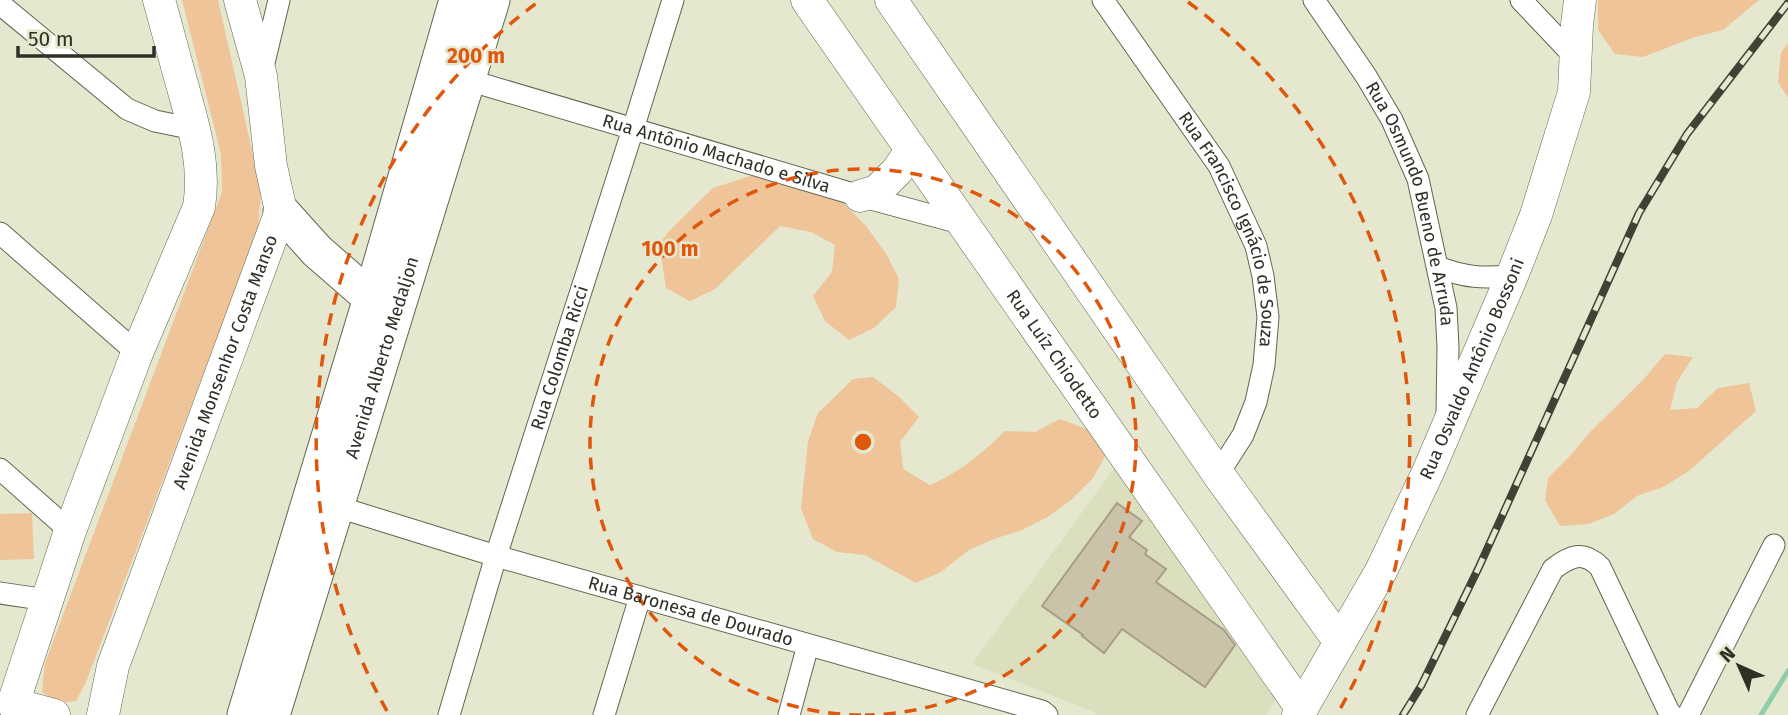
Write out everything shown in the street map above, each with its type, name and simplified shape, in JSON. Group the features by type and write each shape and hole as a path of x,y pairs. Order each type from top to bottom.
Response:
{"main road":[{"name":"Avenida Alberto Medaljon","path":"245,715 371,299 457,0"},
{"name":"Avenida Alberto Medaljon","path":"272,715 492,0"},
{"path":"281,211 317,251 371,299"}],"street":[{"path":"54,715 10,709 69,531 137,353 199,207 202,189 194,129 159,0"},
{"name":"Avenida Monsenhor Costa Manso","path":"103,715 113,666 281,211 271,166 261,76 240,0"},
{"path":"261,76 279,0"},
{"name":"Rua Colomba Ricci","path":"449,715 496,556 673,0"},
{"name":"Rua Luíz Chiodetto","path":"807,0 1300,712"},
{"path":"891,0 1218,474 1340,642"},
{"name":"Rua Francisco Ignácio de Souza","path":"1103,0 1219,166 1256,246 1268,317 1264,365 1256,402 1243,435 1218,474"},
{"name":"Rua Osmundo Bueno de Arruda","path":"1314,0 1366,76 1392,120 1418,179 1446,308 1447,428"},
{"path":"1521,0 1576,58"},
{"path":"0,4 127,108 155,121 194,129"},
{"path":"1538,17 1579,4"},
{"name":"Rua Osvaldo Antônio Bossoni","path":"1300,712 1381,571 1428,472 1512,276 1536,215 1574,92 1579,4"},
{"name":"Rua Antônio Machado e Silva","path":"468,80 860,196 964,224"},
{"path":"860,196 877,191 897,171 911,150"},
{"path":"0,233 137,353"},
{"path":"1438,267 1458,275 1483,278 1512,276"},
{"path":"0,469 69,531"},
{"name":"Rua Baronesa de Dourado","path":"335,506 496,556 1042,711 1047,715"},
{"path":"1688,715 1774,545"},
{"path":"1477,715 1553,569 1574,556 1594,560 1600,566 1672,715"},
{"path":"0,593 47,600"},
{"path":"604,715 640,597"},
{"path":"789,715 808,645"}],"shaded area":[{"path":"182,0 218,0 261,190 258,230 86,682 76,701 59,703 42,692 45,663 222,192 221,154"},
{"path":"1598,0 1759,0 1723,30 1695,37 1643,57 1615,54 1598,30"},
{"path":"1788,43 1788,98 1778,82 1781,53"},
{"path":"769,170 824,183 866,226 887,255 899,279 896,307 874,328 849,340 825,321 813,296 832,272 835,245 811,232 780,226 715,289 690,301 666,288 659,244 670,230 713,188"},
{"path":"1665,354 1693,357 1677,382 1670,410 1697,408 1718,388 1749,383 1756,411 1689,471 1663,487 1637,496 1614,514 1588,524 1560,526 1545,500 1548,478"},
{"path":"873,377 919,417 900,442 903,469 930,485 970,462 1005,431 1035,432 1060,419 1087,429 1108,451 1093,478 1071,500 1046,518 969,550 941,572 916,583 865,555 837,552 813,539 801,508 808,441 818,413 853,379"},
{"path":"1120,460 1281,691 1266,715 1096,715 972,664"},
{"path":"32,513 34,559 0,560 0,514"}],"building":[{"path":"1117,503 1142,521 1129,537 1147,550 1145,554 1166,569 1156,582 1224,630 1235,645 1205,687 1122,629 1104,653 1042,606"}],"waterway":[{"path":"1761,715 1788,671"}],"railway":[{"path":"1403,715 1421,686 1479,567 1639,213 1687,134 1788,3"}]}
